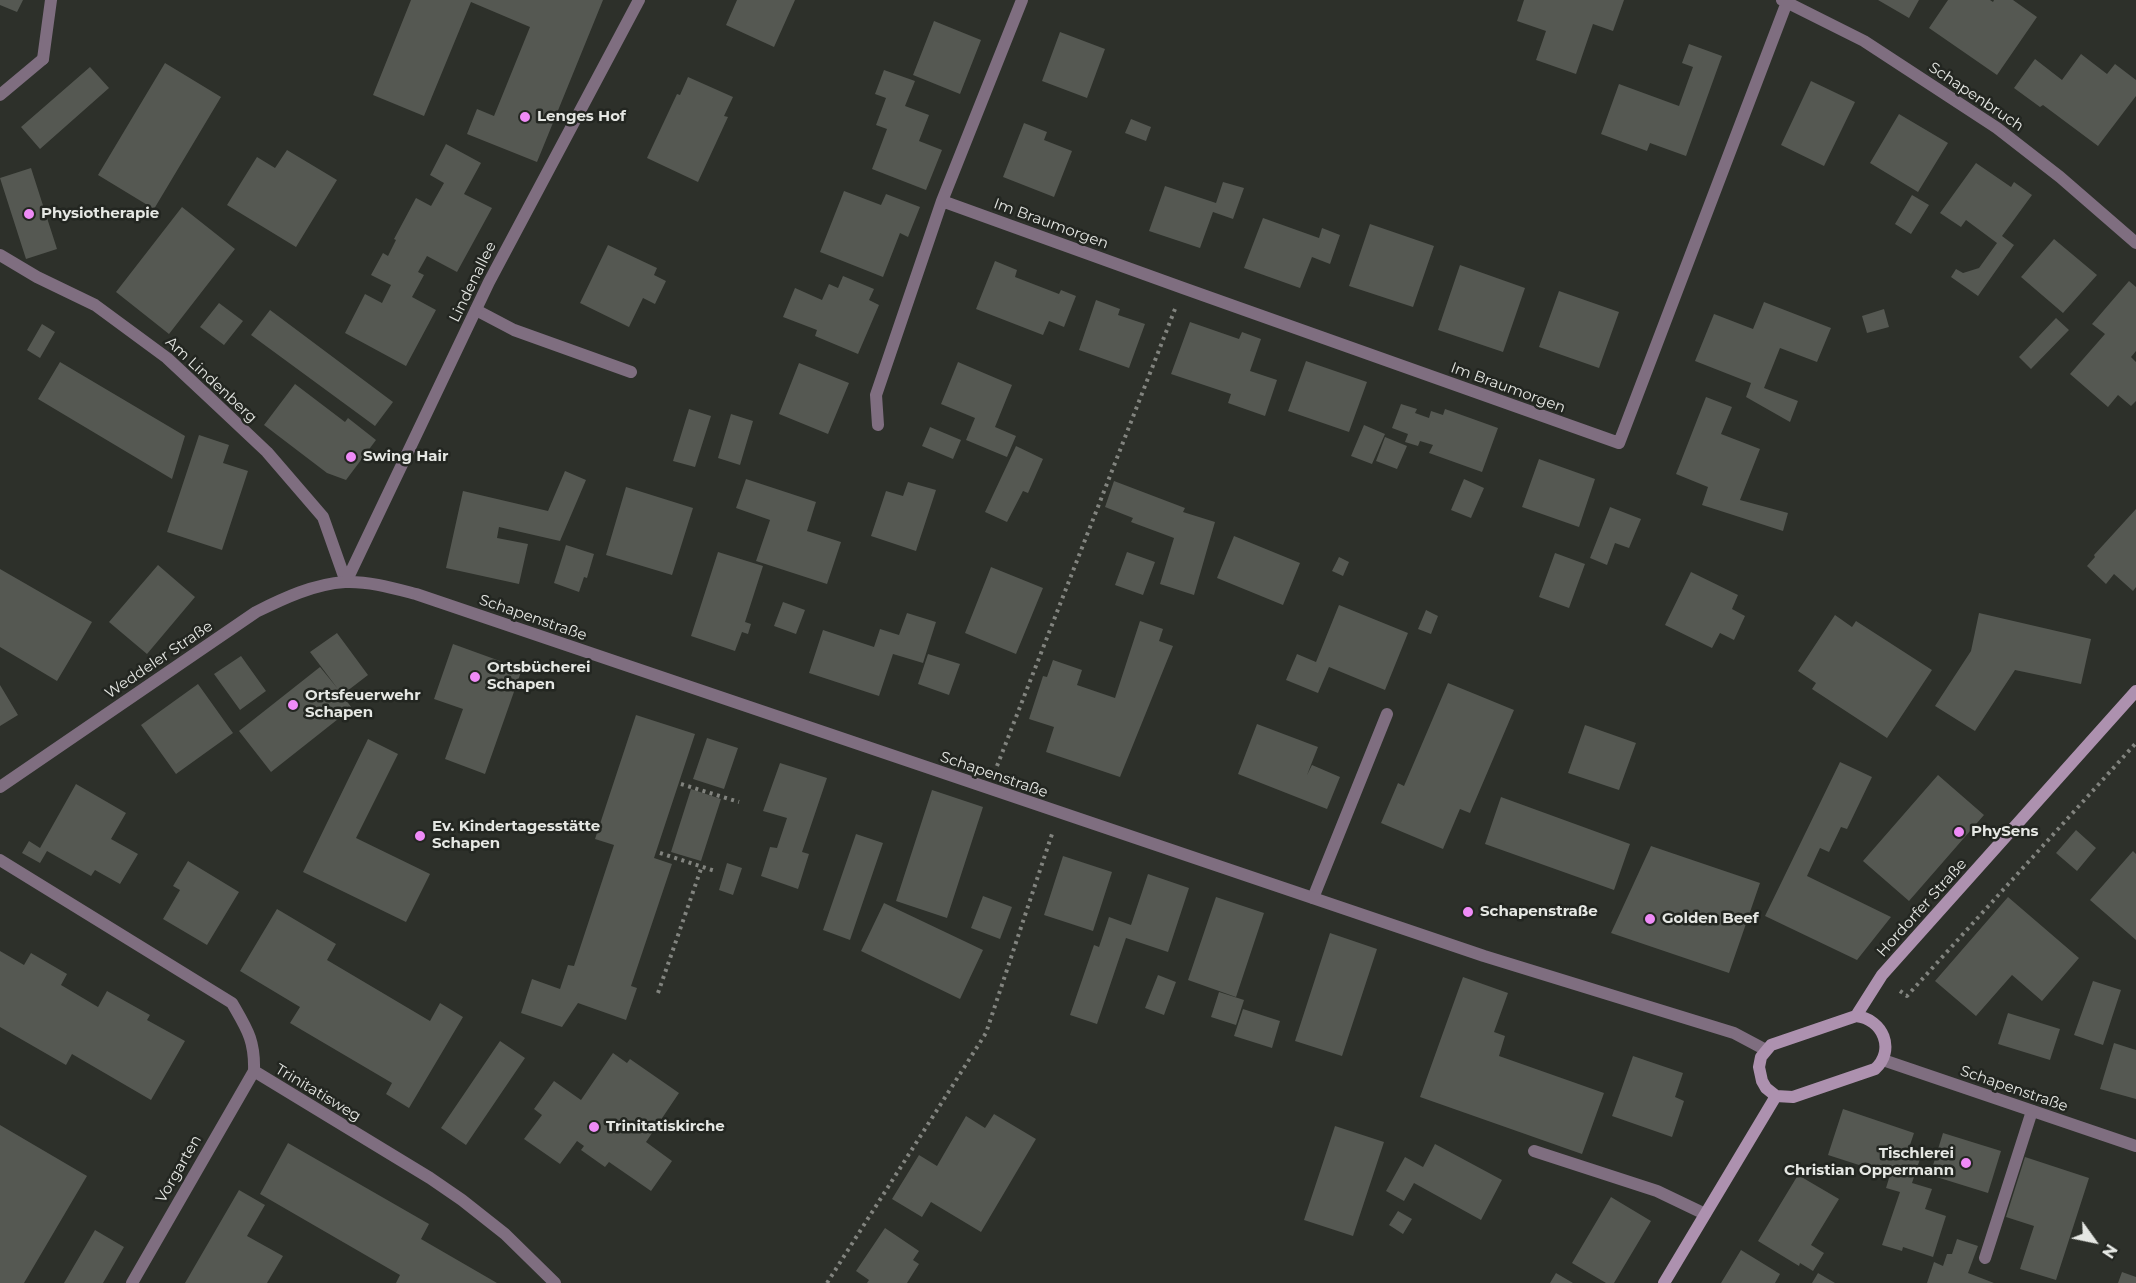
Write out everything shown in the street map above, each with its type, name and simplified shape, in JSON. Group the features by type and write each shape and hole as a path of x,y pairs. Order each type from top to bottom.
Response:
{"main road":[{"name":"Hordorfer Straße","path":"1856,1016 1882,975 2136,691"},
{"path":"1856,1016 1869,1019 1881,1030 1886,1047 1883,1060 1875,1070 1793,1097 1776,1096 1766,1088 1760,1074 1761,1057 1766,1050 1778,1041 1856,1016"},
{"path":"1664,1283 1776,1096"}],"street":[{"path":"0,95 43,59 51,0"},
{"name":"Lindenallee","path":"346,582 513,235 639,0"},
{"path":"879,425 876,395 942,201 1022,0"},
{"name":"Im Braumorgen","path":"942,201 1619,443 1785,1"},
{"name":"Schapenbruch","path":"1785,1 1864,41 1997,128 2060,177 2136,243"},
{"name":"Am Lindenberg","path":"0,255 37,277 95,305 167,357 267,452 322,517 346,582"},
{"path":"476,310 514,330 632,372"},
{"name":"Weddeler Straße","path":"0,787 256,612 296,594 346,582"},
{"name":"Schapenstraße","path":"346,582 386,587 416,594 1484,956 1734,1033 1766,1050"},
{"path":"1313,898 1387,714"},
{"name":"Trinitatisweg","path":"0,860 232,1003 254,1049 254,1071 430,1178 462,1200 505,1234 555,1283"},
{"name":"Schapenstraße","path":"1883,1060 2136,1146"},
{"name":"Vorgarten","path":"132,1283 254,1071"},
{"path":"1985,1258 2032,1111"},
{"path":"1534,1151 1657,1191 1705,1214"}],"path":[{"path":"988,789 1183,288"},
{"path":"1882,975 1906,996 2136,743"},
{"path":"681,784 739,802"},
{"path":"827,1283 986,1033 1059,813"},
{"path":"660,853 715,871"},
{"path":"658,993 702,866"}],"building":[{"path":"0,0 23,0 17,12 0,5"},
{"path":"411,0 603,0 537,162 467,134 477,109 494,116 530,27 471,2 424,116 373,95"},
{"path":"737,0 795,0 774,47 726,25"},
{"path":"1524,0 1624,0 1613,31 1593,24 1576,74 1536,60 1546,31 1517,21"},
{"path":"1878,0 1919,0 1909,18"},
{"path":"1948,0 1990,0 1993,2 1994,0 2013,0 2037,17 1997,75 1929,28"},
{"path":"934,21 981,40 960,94 913,75"},
{"path":"1060,32 1105,49 1087,98 1042,81"},
{"path":"1689,44 1722,56 1686,156 1650,143 1647,151 1601,134 1619,84 1679,106 1693,67 1682,63"},
{"path":"2081,54 2107,74 2115,64 2136,80 2136,96 2098,146 2043,105 2040,107 2014,88 2035,59 2062,80"},
{"path":"165,63 221,97 154,209 98,175"},
{"path":"90,67 109,88 40,149 21,127"},
{"path":"884,70 915,81 905,106 929,115 919,141 942,150 926,190 872,169 887,129 876,125 886,98 875,94"},
{"path":"688,77 733,97 724,116 728,117 698,182 647,158 677,94 680,95"},
{"path":"1811,81 1855,102 1824,166 1781,145"},
{"path":"1899,114 1948,143 1918,192 1870,163"},
{"path":"1131,119 1151,127 1146,141 1125,133"},
{"path":"1024,123 1047,132 1044,140 1072,151 1054,197 1003,177"},
{"path":"446,144 481,163 464,194 492,208 457,272 427,256 418,272 424,275 412,297 436,310 406,366 345,333 365,294 382,303 391,285 371,275 383,253 388,256 396,240 394,239 416,198 431,206 444,183 430,175"},
{"path":"287,150 337,180 296,247 227,205 257,157 275,168"},
{"path":"1976,163 2011,187 2014,182 2032,195 2002,236 2014,245 1978,296 1951,277 1956,269 1963,273 1979,268 1997,243 1966,220 1961,227 1940,213"},
{"name":"Physiotherapie","path":"31,168 57,249 26,259 0,178"},
{"path":"1223,182 1244,188 1233,219 1213,212 1200,248 1149,231 1165,186 1216,203"},
{"path":"844,191 881,205 886,194 920,207 908,237 900,233 883,277 820,252"},
{"path":"1912,195 1929,205 1911,234 1895,224"},
{"path":"182,207 235,249 169,334 116,292"},
{"path":"1263,218 1319,238 1322,228 1340,235 1330,264 1312,257 1300,288 1244,268"},
{"path":"1370,224 1434,246 1413,307 1349,286"},
{"path":"2054,239 2097,275 2063,313 2021,277"},
{"path":"608,245 657,268 654,275 666,281 655,304 643,298 629,327 580,303"},
{"path":"995,261 1017,270 1015,277 1059,294 1061,290 1076,296 1064,327 1049,321 1043,335 976,309"},
{"path":"1460,265 1525,288 1503,352 1438,330"},
{"path":"843,276 874,289 869,300 879,305 858,354 815,336 817,330 783,317 795,288 822,300 829,284 838,288"},
{"path":"2129,281 2136,287 2136,351 2131,357 2136,362 2136,401 2131,406 2118,395 2108,407 2070,374 2105,334 2092,324"},
{"path":"1559,291 1619,312 1599,368 1539,347"},
{"path":"1096,300 1120,309 1118,315 1145,324 1129,368 1079,350"},
{"path":"1764,302 1831,328 1817,362 1780,348 1764,388 1798,401 1790,422 1746,397 1751,383 1695,361 1714,314 1753,329"},
{"path":"219,303 243,321 224,345 200,327"},
{"path":"1884,309 1889,327 1867,333 1862,316"},
{"path":"270,310 393,402 375,426 251,335"},
{"path":"2056,318 2069,330 2031,369 2019,357"},
{"path":"1190,322 1239,339 1242,332 1261,339 1250,371 1277,380 1265,416 1228,403 1231,394 1171,374"},
{"path":"42,324 55,332 40,358 27,350"},
{"path":"1306,361 1367,382 1349,432 1288,411"},
{"path":"60,362 185,436 172,479 38,399"},
{"path":"958,362 1012,385 995,427 1016,436 1007,457 966,440 975,418 941,404"},
{"path":"799,363 849,383 828,434 779,414"},
{"path":"295,384 345,422 348,418 376,440 346,480 327,473 264,425"},
{"path":"1706,397 1732,407 1721,434 1760,449 1740,500 1788,513 1783,531 1702,505 1708,487 1676,474"},
{"path":"1401,404 1417,409 1415,413 1429,418 1431,411 1443,415 1445,409 1498,428 1482,472 1429,453 1433,445 1420,441 1418,446 1405,442 1408,434 1392,428"},
{"path":"689,409 711,416 695,467 673,461"},
{"path":"731,414 753,421 740,465 718,458"},
{"path":"1364,425 1385,434 1372,464 1351,456"},
{"path":"930,427 961,440 953,459 922,446"},
{"path":"199,435 229,445 223,463 248,471 222,550 167,532"},
{"path":"1385,437 1407,446 1397,469 1376,461"},
{"path":"1016,446 1043,459 1028,493 1023,491 1007,522 985,512"},
{"path":"1539,459 1595,479 1579,527 1522,507"},
{"path":"565,471 586,480 560,541 499,527 497,538 528,544 519,584 446,568 463,491 548,511"},
{"path":"746,479 816,502 807,531 841,542 827,584 756,561 770,520 736,508"},
{"path":"1464,479 1484,488 1471,518 1451,510"},
{"path":"1114,481 1185,508 1183,512 1215,522 1194,595 1160,584 1174,538 1131,522 1133,518 1105,507"},
{"path":"908,482 936,490 916,551 871,536 886,491 903,496"},
{"path":"626,487 693,508 672,575 606,555"},
{"path":"1610,507 1641,519 1629,548 1615,543 1607,565 1590,558"},
{"path":"2136,509 2136,587 2133,591 2114,574 2106,584 2087,566 2095,557 2094,555"},
{"path":"1234,536 1300,563 1283,605 1217,578"},
{"path":"566,545 594,554 587,578 584,577 579,592 554,583"},
{"path":"718,552 763,566 745,622 751,624 748,634 742,632 735,651 691,636"},
{"path":"1127,552 1155,562 1143,595 1115,585"},
{"path":"1555,553 1585,564 1569,608 1539,597"},
{"path":"1339,557 1349,562 1343,576 1332,571"},
{"path":"158,565 195,597 147,654 109,622"},
{"path":"991,567 1043,588 1016,654 965,633"},
{"path":"0,569 92,622 57,681 0,647"},
{"path":"1691,572 1738,595 1732,609 1745,616 1734,640 1720,633 1712,648 1665,625"},
{"path":"783,602 805,610 796,634 774,626"},
{"path":"1339,605 1408,633 1385,690 1329,667 1318,693 1286,680 1297,654 1316,662"},
{"path":"1426,610 1438,616 1431,634 1418,629"},
{"path":"907,613 936,622 923,663 893,654 879,696 809,673 823,630 874,647 880,629 899,635"},
{"path":"1979,613 2091,639 2081,684 2015,670 1975,731 1935,706 1971,651"},
{"path":"1835,615 1852,627 1856,621 1932,670 1887,738 1812,689 1816,683 1798,671"},
{"path":"1140,621 1163,629 1159,641 1173,646 1120,777 1046,752 1054,727 1029,719 1043,676 1047,677 1053,660 1082,670 1077,685 1115,698"},
{"path":"337,633 368,675 342,695 352,708 271,772 239,731 320,667 338,689 310,652"},
{"path":"453,644 522,669 485,774 445,759 463,709 434,699"},
{"path":"928,654 960,664 949,695 918,684"},
{"path":"241,656 266,691 240,710 214,674"},
{"path":"1448,683 1514,710 1470,813 1460,809 1443,849 1381,823 1398,783 1404,786"},
{"path":"198,684 233,733 176,774 141,725"},
{"path":"0,685 18,715 0,726"},
{"path":"636,715 695,734 654,858 672,864 631,986 637,988 626,1020 578,1003 562,1027 521,1013 532,979 560,989 568,965 574,966 614,845 595,839"},
{"path":"1257,724 1318,747 1307,775 1312,765 1340,777 1327,809 1238,774"},
{"path":"1585,725 1636,743 1619,790 1568,773"},
{"path":"707,738 738,748 724,789 693,779"},
{"path":"368,739 398,754 356,838 430,874 406,922 303,872"},
{"path":"1840,762 1872,777 1847,829 1841,827 1829,852 1820,848 1807,876 1891,917 1857,960 1765,916"},
{"path":"780,763 827,778 802,852 809,854 798,889 761,876 770,847 777,848 787,818 763,811"},
{"path":"1938,775 1984,815 1909,901 1863,861"},
{"path":"76,784 126,813 111,839 138,854 120,884 95,870 91,876 47,851 40,863 22,853 29,841 40,848"},
{"path":"691,789 721,799 701,861 671,852"},
{"path":"932,790 983,807 947,918 896,901"},
{"path":"1501,797 1630,844 1614,890 1485,844"},
{"path":"2076,830 2096,848 2077,871 2056,853"},
{"path":"856,834 883,843 850,940 823,930"},
{"path":"1651,846 1760,883 1729,973 1611,933"},
{"path":"2133,851 2136,854 2136,940 2090,900"},
{"path":"1063,856 1112,872 1093,931 1044,915"},
{"path":"188,861 239,892 207,945 163,919 180,890 173,886"},
{"path":"727,863 742,868 733,895 719,890"},
{"path":"1148,874 1189,888 1168,952 1126,938 1097,1024 1070,1015 1094,945 1099,947 1109,917 1131,925"},
{"path":"983,896 1012,907 1000,939 971,928"},
{"path":"1216,897 1264,913 1236,997 1188,980"},
{"path":"2008,897 2079,958 2042,1001 2012,975 1976,1016 1935,981"},
{"path":"884,903 983,950 960,999 861,951"},
{"path":"277,909 336,944 327,960 430,1021 440,1003 463,1017 409,1108 386,1094 392,1083 290,1023 300,1007 240,971"},
{"path":"1330,933 1377,949 1342,1056 1295,1041"},
{"path":"0,951 24,965 31,953 67,974 61,985 98,1007 107,991 150,1015 147,1020 185,1041 151,1100 72,1054 66,1065 0,1027"},
{"path":"1158,975 1176,982 1164,1015 1145,1008"},
{"path":"1463,977 1508,993 1494,1032 1505,1036 1499,1056 1604,1093 1582,1154 1420,1097"},
{"path":"2093,981 2121,990 2103,1045 2074,1035"},
{"path":"1219,992 1244,1000 1236,1025 1211,1017"},
{"path":"1243,1009 1280,1021 1272,1048 1234,1036"},
{"path":"2008,1013 2060,1029 2050,1060 1998,1044"},
{"path":"500,1041 525,1058 466,1145 441,1128"},
{"path":"2114,1043 2136,1050 2136,1099 2100,1089"},
{"name":"Trinitatiskirche","path":"613,1053 627,1063 630,1059 679,1093 646,1142 672,1161 651,1191 609,1162 605,1167 581,1150 584,1146 577,1141 560,1164 524,1139 542,1115 534,1109 554,1081 581,1100"},
{"path":"1633,1056 1683,1073 1675,1097 1684,1101 1672,1137 1612,1116"},
{"path":"1843,1109 1914,1133 1907,1154 1920,1159 1912,1183 1932,1189 1925,1209 1946,1216 1933,1257 1903,1247 1902,1251 1882,1245 1900,1192 1886,1188 1890,1175 1828,1155"},
{"path":"994,1114 1036,1139 981,1232 931,1202 922,1217 892,1199 919,1155 937,1166 966,1116 985,1128"},
{"path":"0,1125 87,1176 24,1283 0,1283"},
{"path":"1335,1126 1384,1142 1353,1236 1304,1220"},
{"name":"Tischlerei Christian Oppermann","path":"1943,1133 2001,1151 1988,1193 1930,1175"},
{"path":"288,1143 429,1224 421,1239 497,1283 396,1283 400,1275 260,1194"},
{"path":"1435,1144 1502,1180 1481,1220 1414,1183 1404,1201 1386,1191 1405,1157 1423,1167"},
{"path":"2025,1157 2089,1178 2056,1280 2020,1269 2034,1226 2006,1217"},
{"path":"1798,1175 1839,1199 1811,1245 1824,1253 1813,1271 1800,1263 1799,1266 1758,1241"},
{"path":"239,1190 265,1205 247,1236 283,1256 267,1283 185,1283"},
{"path":"1611,1197 1651,1221 1614,1283 1606,1283 1572,1263"},
{"path":"1398,1211 1412,1219 1403,1234 1389,1225"},
{"path":"885,1228 919,1251 913,1260 919,1264 907,1283 867,1283 869,1280 856,1271"},
{"path":"95,1230 124,1247 103,1283 64,1283"},
{"path":"1957,1239 1978,1246 1968,1273 1994,1283 1927,1283 1934,1262 1943,1266 1947,1254 1952,1254"},
{"path":"1741,1250 1780,1274 1775,1283 1721,1283"},
{"path":"2122,1272 2136,1277 2136,1283 2118,1283"},
{"path":"1556,1273 1573,1283 1550,1283"},
{"path":"1818,1273 1835,1283 1812,1283"}],"place":[{"name":"Lenges Hof","path":"525,117"},
{"name":"Physiotherapie","path":"29,214"},
{"name":"Swing Hair","path":"351,457"},
{"name":"Ortsbücherei Schapen","path":"475,677"},
{"name":"Ortsfeuerwehr Schapen","path":"293,705"},
{"name":"PhySens","path":"1959,832"},
{"name":"Ev. Kindertagesstätte Schapen","path":"420,836"},
{"name":"Schapenstraße","path":"1468,912"},
{"name":"Golden Beef","path":"1650,919"},
{"name":"Trinitatiskirche","path":"594,1127"},
{"name":"Tischlerei Christian Oppermann","path":"1966,1163"}]}
